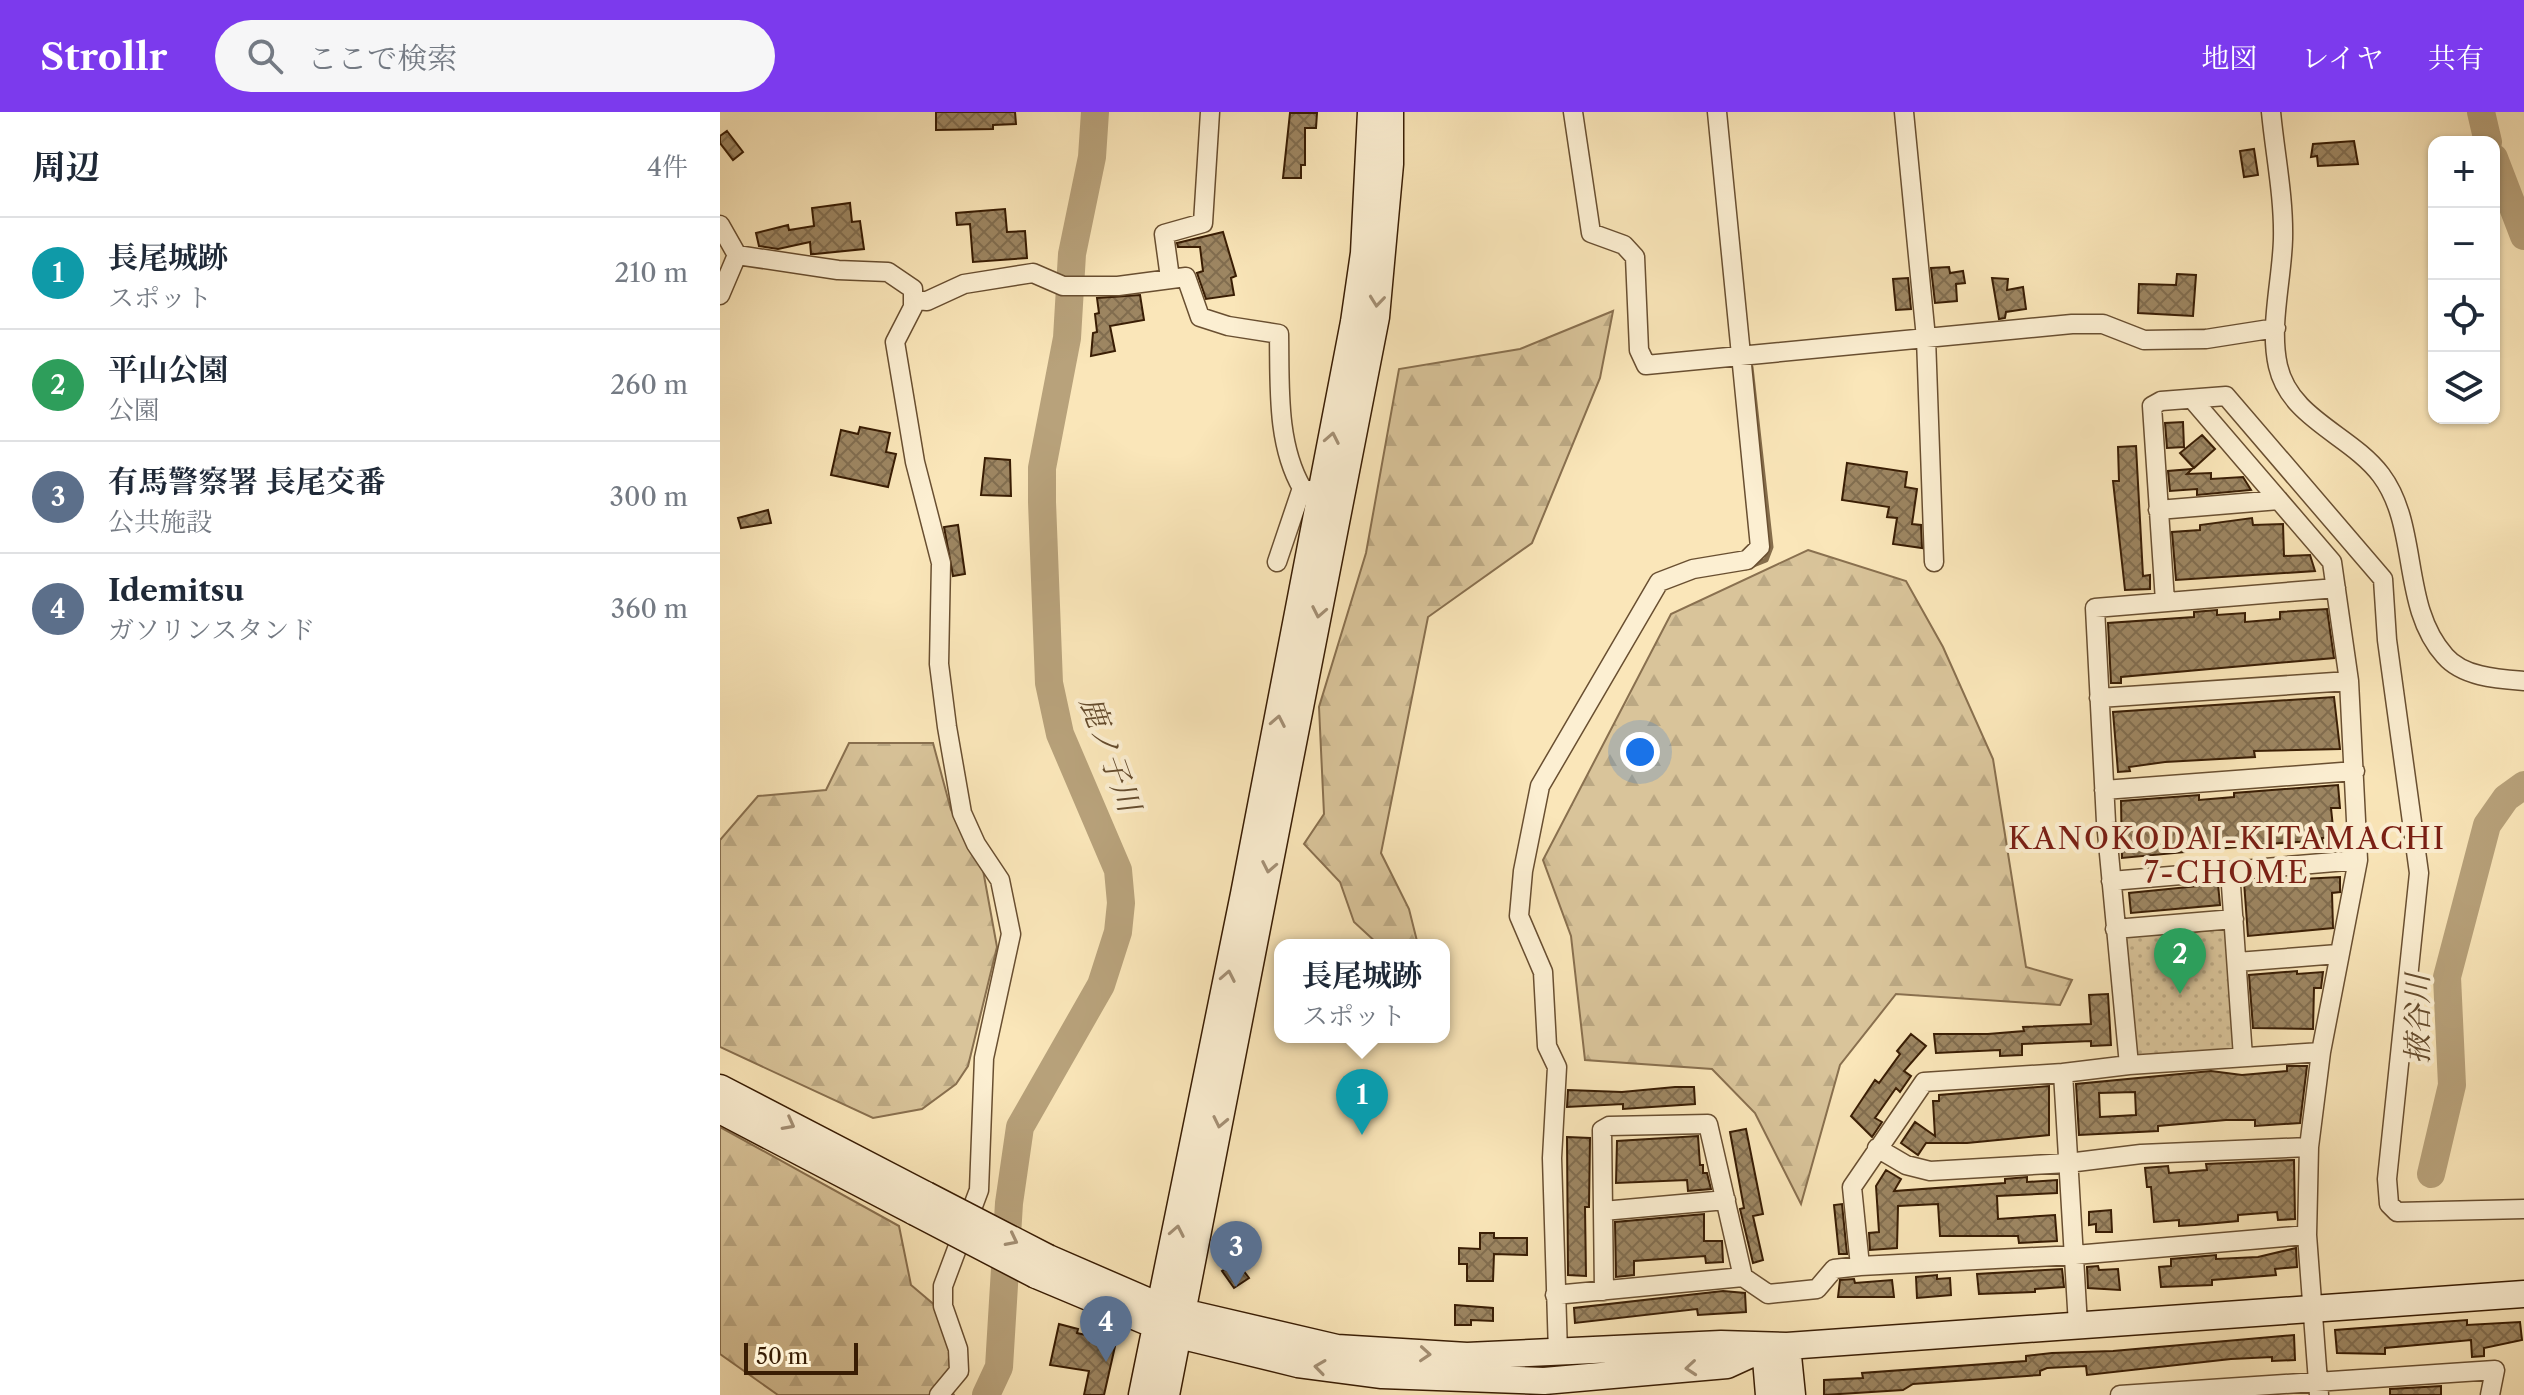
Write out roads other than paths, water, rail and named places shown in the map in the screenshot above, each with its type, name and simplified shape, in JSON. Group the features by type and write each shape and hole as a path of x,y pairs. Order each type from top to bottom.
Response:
{"street":[{"path":"1170,278 1164,234 1203,223 1210,112"},
{"path":"1166,1395 1170,1321 1364,253 1371,112"},
{"path":"1277,562 1321,492 1376,317 1390,164 1390,112"},
{"path":"1573,112 1591,233 1624,245 1635,257 1639,350 1646,365 2072,324 2103,324 2144,340 2206,339 2276,328"},
{"path":"1558,1353 1552,1158 1557,1067 1547,1046 1543,972 1519,916 1523,871 1540,786 1659,582 1693,569 1747,560 1760,547 1717,112"},
{"path":"1904,112 1926,338 1934,562"},
{"path":"2271,112 2283,236 2276,328 2278,367 2302,409 2345,441 2381,475 2399,511 2428,633 2447,658 2472,673 2524,681"},
{"path":"720,225 737,255"},
{"path":"720,295 737,255"},
{"path":"737,255 838,270 888,272 913,289 915,300 895,342 915,462 941,563 939,664 947,727 962,813 976,844 1000,880 1011,934 984,1058 979,1190 943,1286 943,1306 958,1349 959,1371 939,1395"},
{"path":"915,300 927,301 964,284 1033,273 1063,286 1118,286 1186,277 1200,317 1228,326 1279,334 1281,413 1294,474 1321,492"},
{"path":"2165,601 2152,406 2161,401 2226,396 2383,579 2387,640 2419,873 2387,1179 2389,1204 2397,1212 2524,1209"},
{"path":"2192,399 2332,562 2349,681 2358,860 2321,1052 2309,1147 2307,1235 2319,1389"},
{"path":"2158,510 2279,500"},
{"path":"2129,1065 2104,790 2095,608 2336,588"},
{"path":"2099,698 2349,681"},
{"path":"2104,790 2355,771"},
{"path":"2111,881 2358,860"},
{"path":"2230,871 2243,1057"},
{"path":"2115,929 2234,919"},
{"path":"2237,962 2338,954"},
{"path":"1860,1266 1852,1187 1924,1082 2321,1052"},
{"path":"2063,1073 2078,1325"},
{"path":"720,1088 921,1204"},
{"path":"720,1110 921,1204 1042,1267 1170,1321 1298,1364 1382,1375 1544,1381 1727,1365 1776,1347"},
{"path":"1604,1291 1602,1130 1609,1126 1708,1124 1743,1277"},
{"path":"1877,1148 1906,1165 1930,1171 2068,1163 2141,1154 2309,1147"},
{"path":"1603,1211 1726,1200"},
{"path":"1555,1295 1743,1277 1768,1294 1817,1289 1834,1269 1860,1266 2075,1255 2307,1235"},
{"path":"1170,1321 1337,1348 1467,1356 1721,1344 1776,1347 2524,1294"},
{"path":"1142,1395 1170,1321"},
{"path":"1769,1395 1776,1347"},
{"path":"1776,1347 1792,1395"},
{"path":"2120,1395 2319,1389 2495,1370 2490,1395"}],"waterway":[{"name":"鹿ノ子川","path":"986,1395 999,1367 1009,1203 1020,1127 1101,985 1118,932 1121,903 1118,870 1060,734 1049,683 1042,502 1042,468 1067,338 1072,254 1092,157 1095,112"},
{"name":"掖谷川","path":"2481,112 2487,136"},
{"name":"掖谷川","path":"2500,174 2524,236"},
{"path":"1746,568 1766,560 1771,547 1751,367"},
{"name":"掖谷川","path":"2431,1174 2452,1085 2447,977 2487,825 2506,798 2524,785"}],"place":[{"name":"平山公園","path":"2180,994"},
{"name":"長尾城跡","path":"1362,1135"},
{"name":"有馬警察署 長尾交番","path":"1236,1287"},
{"name":"Idemitsu","path":"1106,1362"}],"district":[{"name":"KANOKODAI-KITAMACHI 7-CHOME","path":"2227,856"}]}
